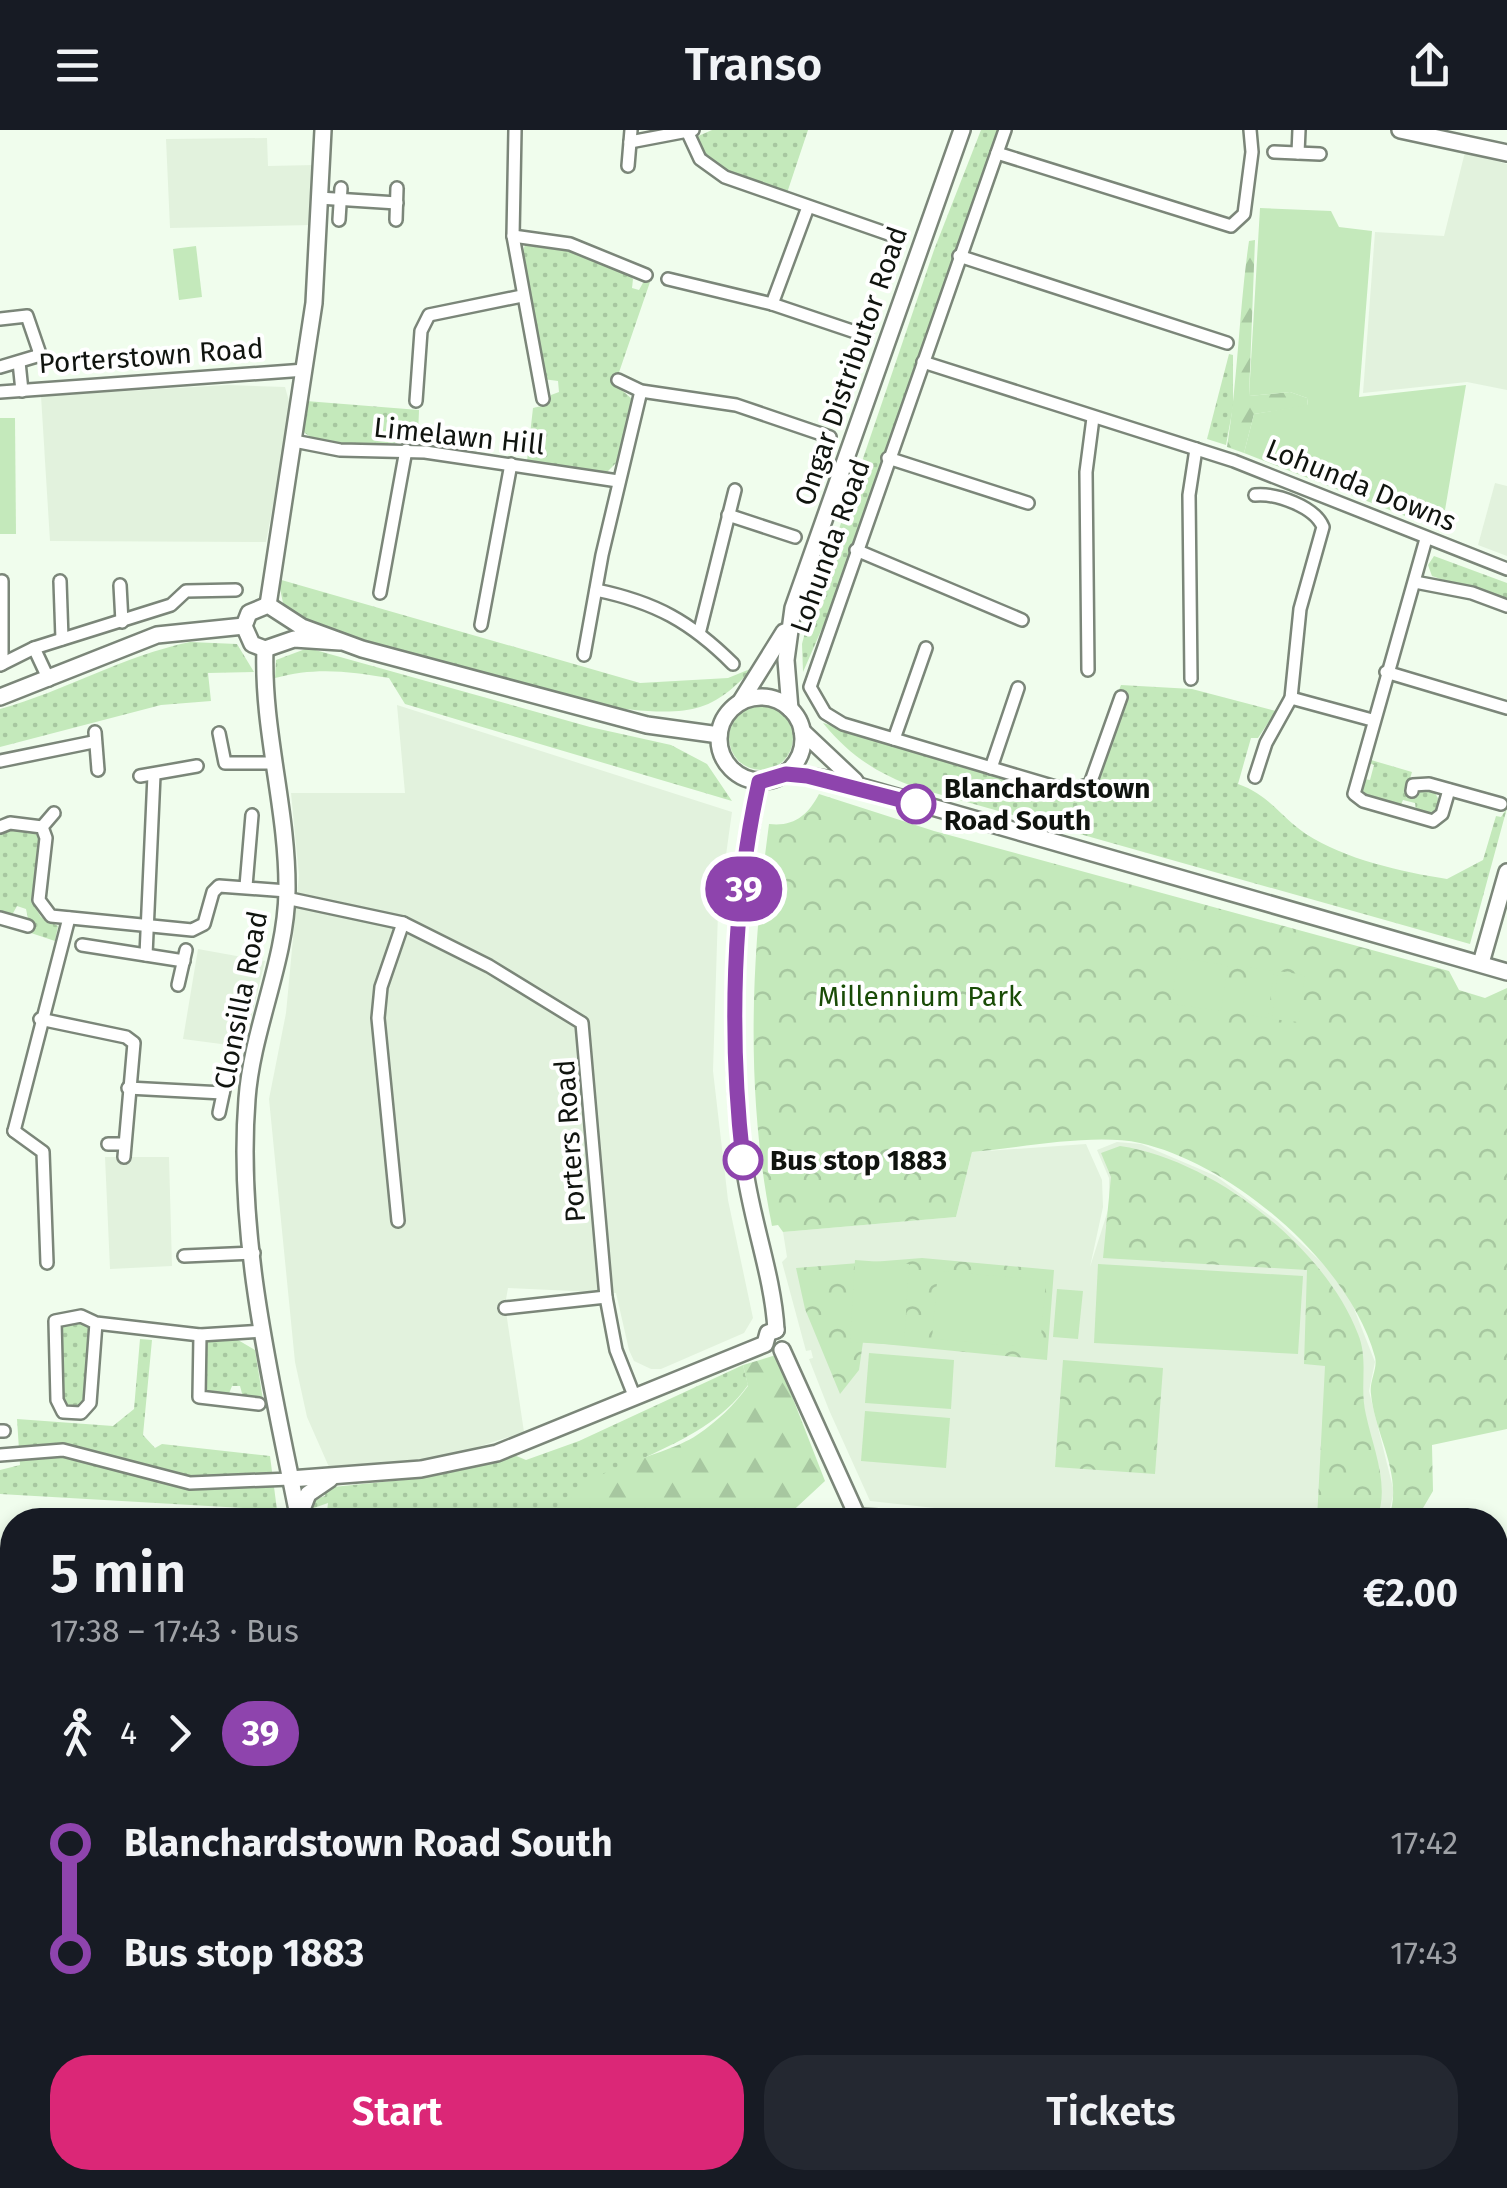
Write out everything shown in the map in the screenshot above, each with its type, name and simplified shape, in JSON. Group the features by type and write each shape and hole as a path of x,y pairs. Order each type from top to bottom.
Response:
{"main road":[{"path":"268,605 305,370 323,130"},
{"name":"Ongar Distributor Road","path":"741,702 772,659 790,619 962,130"},
{"path":"1400,130 1507,153"},
{"path":"268,605 340,642 647,725 719,735"},
{"path":"268,605 249,613 244,626 252,644 264,649 283,642 340,642"},
{"path":"283,642 288,629 285,616"},
{"name":"Ongar Distributor Road","path":"790,619 786,658 790,709"},
{"path":"0,696 157,636 244,626"},
{"name":"Clonsilla Road","path":"264,649 286,894 247,1092 245,1153 263,1331 297,1508"},
{"path":"866,789 838,769 802,731 790,709 768,698 741,702 722,722 719,735 723,759 730,769 759,782 786,774 866,789 1507,972"},
{"path":"786,774 800,755 802,731"},
{"path":"759,782 739,940 737,1092 770,1337"},
{"path":"1482,963 1507,872"},
{"path":"290,1479 421,1470 497,1453 635,1398 770,1337 787,1340 782,1350 853,1508"},
{"path":"303,1508 308,1494 334,1477"}],"street":[{"path":"515,130 513,236 522,296 546,391"},
{"name":"Lohunda Road","path":"1004,130 810,687 826,713 843,724 1069,791 1090,784 1121,697"},
{"path":"997,153 1231,226 1244,214 1252,152 1250,130"},
{"path":"1298,153 1300,130"},
{"path":"628,166 630,136 690,131 693,148 713,170 900,238"},
{"path":"1274,152 1320,154"},
{"path":"396,220 397,188"},
{"path":"339,220 340,194"},
{"path":"319,198 340,194 397,203"},
{"path":"772,304 808,207"},
{"path":"513,236 566,243 646,275"},
{"path":"959,256 1227,343"},
{"path":"668,279 772,304 867,336"},
{"path":"416,401 421,331 429,315 522,296"},
{"path":"0,318 21,314 32,321 39,351 0,367"},
{"path":"19,362 22,390"},
{"name":"Lohunda Downs","path":"923,362 1196,449 1507,569"},
{"name":"Porterstown Road","path":"0,392 305,370"},
{"path":"618,380 641,391 726,402 830,436"},
{"path":"584,655 618,481 641,391"},
{"path":"1088,670 1086,472 1092,418"},
{"name":"Limelawn Hill","path":"294,441 340,450 406,450 618,481"},
{"path":"1191,679 1189,495 1196,449"},
{"path":"380,593 406,450"},
{"path":"888,458 1028,503"},
{"path":"481,626 511,464"},
{"path":"700,630 735,490"},
{"path":"1255,495 1270,495 1318,517 1323,527 1300,608 1291,698 1266,743 1255,776"},
{"path":"728,515 795,537"},
{"path":"1426,539 1354,788 1357,798 1428,821 1440,818 1449,790"},
{"path":"856,550 1022,620"},
{"path":"2,581 1,664 34,648 171,606 186,591 236,590"},
{"path":"60,581 62,639"},
{"path":"1415,582 1472,593 1507,606"},
{"path":"120,584 122,622"},
{"path":"596,590 638,600 700,630 734,664"},
{"path":"34,648 49,680"},
{"path":"894,739 926,648"},
{"path":"1386,672 1507,708"},
{"path":"991,768 1018,688"},
{"path":"1291,698 1372,720"},
{"path":"219,733 225,763 272,762"},
{"path":"0,761 94,737 98,770"},
{"path":"146,955 147,776 197,766"},
{"path":"1412,792 1413,785 1420,784 1501,804"},
{"path":"42,827 54,812"},
{"path":"42,827 46,838 39,880 40,906 51,916 196,930 208,918 215,888 246,886 256,819"},
{"path":"1,823 42,827"},
{"name":"Porters Road","path":"246,886 402,923 511,978 582,1023 606,1296 614,1340 635,1398"},
{"path":"0,918 24,920"},
{"path":"14,1132 40,1018 69,918"},
{"path":"398,1221 378,1018 384,979 402,923"},
{"path":"92,964 89,946 146,955 185,956 178,985"},
{"path":"40,1018 132,1040 124,1151 108,1144"},
{"path":"219,1113 228,1066"},
{"path":"128,1088 223,1093"},
{"path":"0,1129 14,1132 43,1152 47,1263"},
{"path":"184,1256 254,1253"},
{"path":"506,1308 606,1296"},
{"path":"96,1323 90,1403 80,1413 63,1412 57,1400 55,1321 80,1316 96,1323 200,1335 263,1331"},
{"path":"200,1335 199,1397 259,1404"},
{"path":"0,1455 63,1450 190,1482 290,1479"}],"shaded area":[{"path":"267,138 268,166 315,165 312,225 170,228 166,139"},
{"path":"1465,152 1507,164 1507,390 1467,382 1363,393 1375,232 1444,236"},
{"path":"228,385 285,387 291,408 266,542 50,541 41,396"},
{"path":"1495,483 1507,486 1507,556 1478,545"},
{"path":"397,705 732,812 718,912 713,1071 728,1200 753,1318 744,1333 661,1369 651,1369 634,1361 616,1293 508,1288 505,1305 524,1432 447,1457 329,1467 307,1417 295,1362 269,1099 286,1013 299,875 291,793 405,793"},
{"path":"198,949 265,961 244,1047 183,1039"},
{"path":"1117,1142 1141,1144 1216,1176 1277,1221 1329,1269 1351,1301 1375,1362 1369,1391 1394,1492 1390,1508 935,1508 870,1501 809,1359 813,1358 811,1350 806,1351 782,1262 787,1257 783,1232 956,1217 972,1152 1086,1144 1102,1180 1103,1207 1090,1267 1109,1207 1109,1178 1097,1150"},
{"path":"105,1157 169,1157 172,1266 110,1269"}],"green space":[{"path":"712,130 808,130 787,193 734,175 710,160 696,137"},
{"path":"981,130 999,130 827,617 803,672 802,644 809,617 934,250"},
{"path":"1260,208 1331,211 1339,227 1372,231 1359,397 1466,385 1445,510 1436,510 1423,523 1244,453 1254,414 1308,405 1307,398 1290,392 1249,396"},
{"path":"1255,240 1249,396 1290,392 1307,398 1308,406 1254,414 1244,453 1227,447 1249,241"},
{"path":"525,245 600,258 633,279 632,288 639,290 644,281 650,282 615,384 633,400 617,462 607,472 527,461 533,408 546,405 551,395 559,392 558,381 543,379 520,259"},
{"path":"196,246 202,297 179,300 173,249"},
{"path":"1229,354 1233,355 1233,407 1226,445 1207,439"},
{"path":"306,401 419,410 418,436 380,445 326,442 303,431"},
{"path":"0,418 15,418 16,534 0,534"},
{"path":"1434,556 1507,583 1507,602 1432,576 1428,565"},
{"path":"278,579 640,683 728,678 755,667 723,695 700,707 665,712 618,708 506,684 305,625 283,603"},
{"path":"190,642 237,644 254,672 208,673 211,701 161,705 0,747 0,709 141,656"},
{"path":"308,648 590,727 671,745 707,764 732,801 405,704 389,678 332,671 275,678 276,660"},
{"path":"1121,685 1192,689 1276,711 1258,738 1251,738 1238,784 1266,800 1306,834 1355,857 1447,879 1483,860 1496,816 1501,817 1507,808 1470,944 917,788 866,763 823,723 1080,795 1090,789 1127,695 1119,690"},
{"path":"761,706 784,715 793,738 784,761 761,770 738,761 729,738 738,715"},
{"path":"1371,753 1371,760 1412,772 1406,792 1434,791 1440,802 1435,813 1416,811 1415,803 1403,800 1400,807 1364,793 1361,785 1364,779 1370,780 1374,765 1367,762"},
{"name":"Millennium Park","path":"819,794 934,831 1449,971 1459,990 1485,998 1507,988 1507,1429 1432,1445 1433,1491 1423,1508 1391,1508 1391,1472 1371,1394 1375,1357 1362,1322 1341,1287 1283,1223 1249,1195 1176,1154 1140,1143 1056,1142 972,1152 956,1217 783,1232 778,1225 772,1226 754,1076 758,925 769,824 786,824 810,808"},
{"path":"6,828 36,830 39,835 35,907 41,917 58,926 55,941 31,933 26,909 17,906 12,915 0,915 0,835"},
{"path":"1178,958 1228,965 1221,1011 1171,1004"},
{"path":"1248,967 1274,971 1268,1018 1242,1014"},
{"path":"1278,971 1305,975 1298,1022 1272,1019"},
{"path":"1120,1146 1155,1154 1227,1188 1261,1212 1320,1270 1342,1301 1358,1334 1363,1354 1364,1404 1381,1481 1380,1508 1318,1508 1325,1366 1304,1364 1307,1270 1103,1258 1111,1177 1101,1153"},
{"path":"922,1258 1054,1270 1047,1360 863,1342 859,1370 840,1394 805,1309 796,1268"},
{"path":"855,1260 909,1264 904,1345 850,1342"},
{"path":"1098,1264 1303,1276 1298,1354 1094,1343"},
{"path":"938,1271 1046,1280 1040,1348 932,1339"},
{"path":"1057,1289 1083,1291 1078,1339 1053,1337"},
{"path":"75,1319 91,1329 85,1403 80,1409 67,1408 62,1401 60,1323"},
{"path":"140,1339 152,1340 143,1435 155,1448 162,1444 270,1456 277,1508 0,1494 0,1470 20,1465 17,1419 113,1426 134,1409"},
{"path":"211,1339 238,1340 255,1350 263,1400 243,1397 240,1386 232,1386 228,1396 203,1392 205,1345"},
{"path":"869,1353 954,1360 951,1409 865,1403"},
{"path":"776,1355 825,1481 796,1508 566,1508 582,1488 599,1476 705,1430 748,1386 743,1365"},
{"path":"1063,1360 1163,1368 1155,1474 1055,1467"},
{"path":"743,1365 748,1385 727,1409 677,1442 600,1482 570,1508 327,1508 328,1503 311,1508 315,1499 325,1496 323,1488 422,1478 514,1455 526,1460 579,1441"},
{"path":"865,1411 950,1418 946,1468 861,1461"}],"bus line":[{"name":"39","path":"743,1160 737,1092 739,940 759,782 786,774 807,776 839,781 916,804"}],"place":[{"name":"Blanchardstown Road South","path":"916,804"},
{"name":"Bus stop 1883","path":"743,1160"}]}
